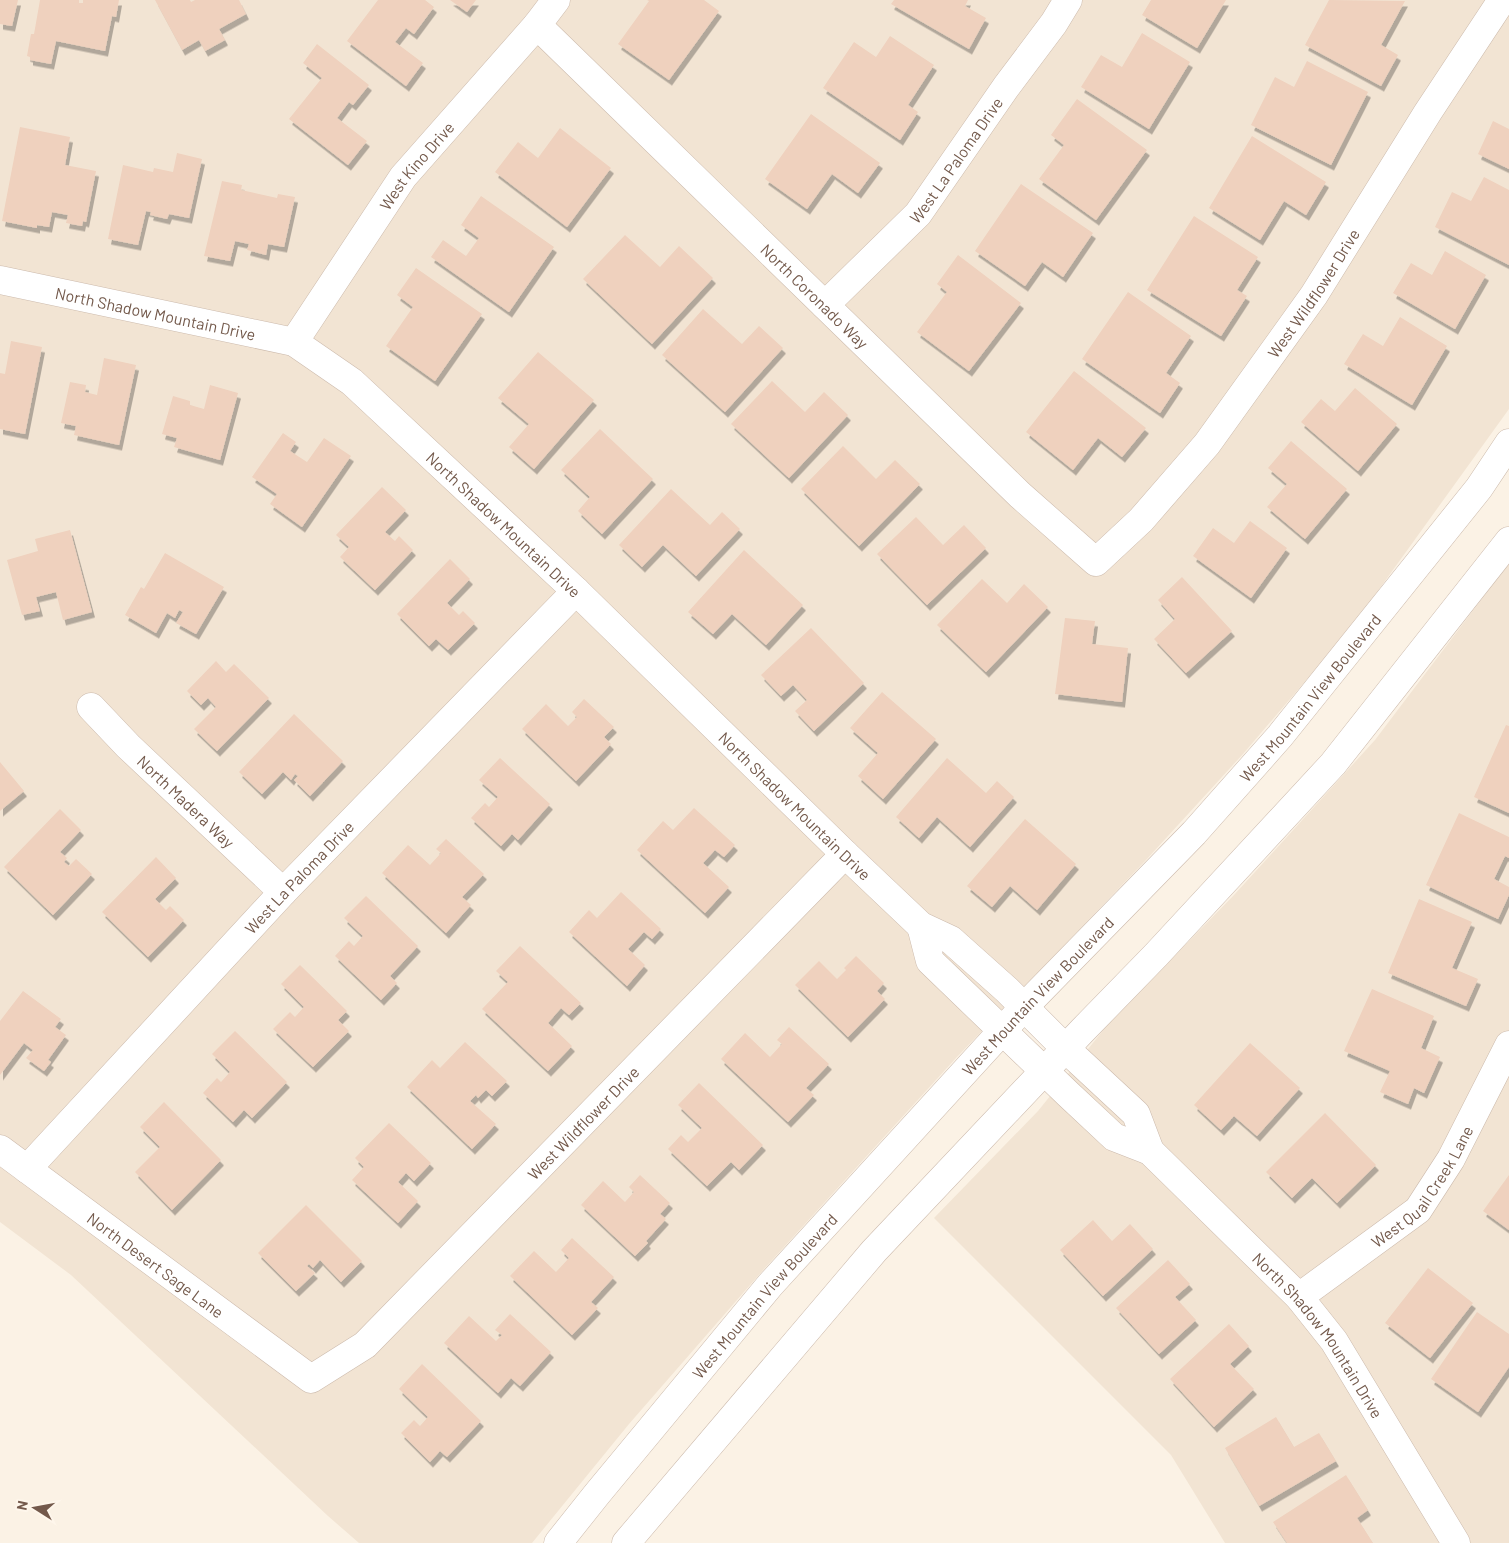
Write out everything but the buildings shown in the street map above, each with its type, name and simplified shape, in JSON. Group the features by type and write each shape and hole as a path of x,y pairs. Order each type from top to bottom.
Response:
{"street":[{"name":"West Kino Drive","path":"294,342 403,177 537,25 556,0"},
{"name":"West La Paloma Drive","path":"825,305 918,214 1006,87 1054,23 1068,0"},
{"name":"West Wildflower Drive","path":"1096,562 1140,520 1208,444 1314,295 1428,112 1502,0"},
{"name":"North Coronado Way","path":"537,25 1020,495 1096,562"},
{"name":"North Shadow Mountain Drive","path":"0,280 294,342 352,382 576,591 921,926 951,940 1008,990 1066,1049 1136,1114 1150,1151"},
{"name":"West Mountain View Boulevard","path":"558,1543 770,1285 1024,1006 1194,833 1280,736 1479,488 1509,444"},
{"path":"626,1543 874,1251 1156,955 1333,764 1509,541"},
{"name":"West La Paloma Drive","path":"27,1168 283,892 576,591"},
{"name":"North Madera Way","path":"91,708 128,746 283,892"},
{"name":"West Wildflower Drive","path":"311,1378 365,1345 845,854"},
{"name":"North Shadow Mountain Drive","path":"921,926 930,961 1114,1137 1150,1151 1299,1298 1334,1341 1456,1543"},
{"name":"West Quail Creek Lane","path":"1299,1298 1418,1210 1450,1159 1509,1045"},
{"name":"North Desert Sage Lane","path":"0,1149 311,1378"}],"shaded area":[{"path":"0,0 1509,0 1509,409 1354,624 1243,754 1146,860 956,1058 764,1269 629,1424 532,1543 359,1543 71,1275 0,1222"},
{"path":"1509,563 1509,1543 1225,1543 1171,1455 934,1218 1038,1111 1109,1023 1234,895 1375,740"}]}
